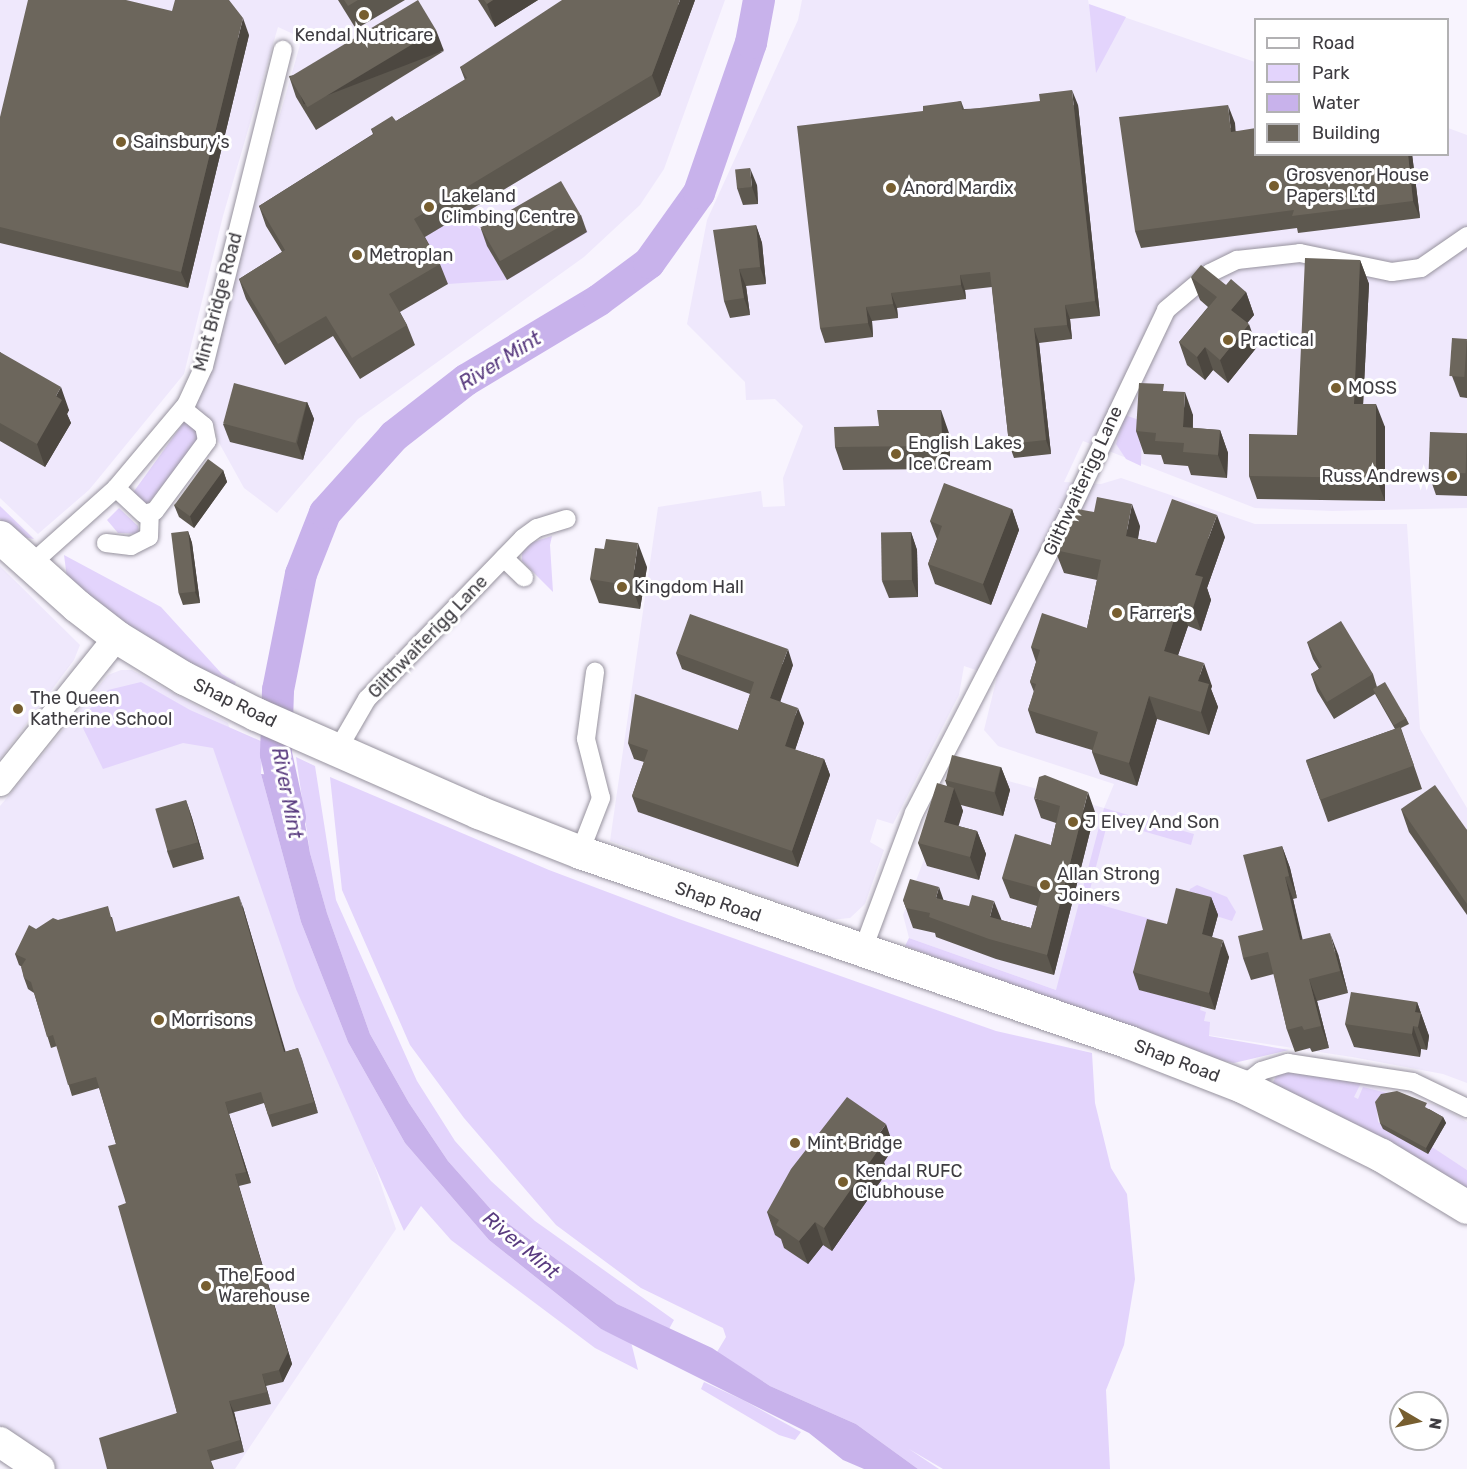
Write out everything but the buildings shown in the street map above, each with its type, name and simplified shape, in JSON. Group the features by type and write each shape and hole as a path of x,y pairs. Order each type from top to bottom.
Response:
{"highway":[{"name":"Shap Road","path":"0,537 117,637 184,678 256,714 580,852 862,952 1129,1042 1242,1086 1381,1155 1467,1207"}],"main road":[{"path":"0,1442 40,1469"}],"street":[{"name":"Mint Bridge Road","path":"30,565 116,488 183,409 204,366 283,50"},
{"name":"Gilthwaiterigg Lane","path":"862,952 914,813 1067,518 1166,310 1210,273 1238,260 1300,253 1392,272 1421,268 1467,236"},
{"path":"116,488 144,514 155,511 207,441 204,426 183,409"},
{"path":"106,543 131,546 149,537 150,513"},
{"name":"Gilthwaiterigg Lane","path":"338,749 367,699 504,558 537,528 567,519"},
{"path":"504,558 524,577"},
{"path":"0,783 117,637"},
{"path":"580,852 601,798 586,739 595,672"},
{"path":"1242,1086 1262,1071 1288,1063 1413,1082 1467,1108"}],"shaded area":[{"path":"0,0 725,0 664,169 640,205 584,257 358,419 277,513 244,488 218,441 215,426 195,410 302,38 278,27 223,216 184,374 89,490 38,534 0,498"},
{"path":"802,0 1088,0 1089,5 1254,62 1254,156 1449,156 1449,128 1467,135 1467,508 1332,511 1255,508 1083,441 1064,482 1101,484 1121,478 1255,524 1407,524 1420,729 1467,808 1467,1083 1443,1074 1352,1057 1194,1033 1056,990 909,938 903,915 959,767 1104,808 1114,784 998,746 984,730 997,677 964,666 959,695 893,824 877,819 870,842 884,850 865,904 850,918 830,920 610,841 658,507 761,491 763,507 785,506 783,478 803,426 775,399 746,400 745,382 687,324 707,220 798,20"},
{"name":"The Queen Katherine School","path":"0,566 80,645 74,660 0,759"},
{"path":"121,670 132,670 228,723 248,793 396,1229 235,1469 54,1469 0,1432 0,806 108,675"},
{"path":"1272,1077 1361,1083 1442,1107 1467,1122 1467,1170 1437,1151 1427,1171"}],"green space":[{"path":"1089,4 1126,17 1096,73"},
{"path":"567,199 588,232 507,280 448,284 421,239 462,214 495,242"},
{"path":"1125,415 1142,421 1141,466 1126,459 1116,444"},
{"path":"184,422 198,430 200,438 147,505 132,494"},
{"path":"0,506 34,539 22,537 6,525 0,519"},
{"path":"119,508 138,526 139,534 118,533 107,520"},
{"path":"552,536 550,545 553,592 522,561 522,553 530,543"},
{"path":"64,555 161,607 222,674 236,682 233,689 163,652 67,578"},
{"path":"141,682 190,710 263,742 261,774 301,922 348,1042 405,1143 489,1240 601,1329 631,1342 638,1370 595,1348 451,1240 421,1206 404,1231 296,989 213,748 183,743 103,769 79,720 108,690"},
{"path":"296,757 315,766 336,900 417,1081 455,1141 491,1181 535,1221 674,1320 669,1329 617,1304 495,1214 448,1161 409,1103 370,1034 327,913 310,853"},
{"name":"Mint Bridge","path":"330,777 549,870 679,919 996,1031 1092,1053 1095,1103 1111,1168 1127,1194 1135,1279 1124,1345 1106,1390 1110,1469 943,1469 909,1449 939,1469 918,1469 856,1424 770,1386 717,1352 726,1337 723,1328 641,1288 556,1225 464,1118 410,1045 342,890"},
{"path":"1104,808 1194,834 1191,845 1108,821 1087,901 1154,920 1140,990 1201,1006 1200,1010 1206,1012 1204,1021 1210,1022 1209,1036 1289,1050 1234,1063 1218,1060 905,946 909,938 1056,990"},
{"path":"1197,885 1227,897 1236,912 1232,921 1185,906 1190,889"},
{"path":"1279,1071 1361,1083 1354,1097 1358,1099 1363,1087 1399,1096 1377,1108 1378,1122 1428,1154 1432,1147 1467,1170 1467,1196 1272,1084"},
{"path":"704,1382 743,1400 801,1432 795,1440 779,1435 701,1389"}],"water":[{"path":"261,774 297,777 310,853 327,913 370,1034 409,1103 448,1161 495,1214 617,1304 712,1348 770,1386 856,1424 918,1469 864,1469 843,1460 809,1433 601,1329 489,1240 405,1143 348,1042 301,922"}],"waterway":[{"name":"River Mint","path":"290,818 276,754 278,690 301,574 325,513 394,436 466,380 599,300 649,263 699,193 751,43 759,0"}],"place":[{"name":"Kendal Nutricare","path":"364,15"},
{"name":"Sainsbury's","path":"121,142"},
{"name":"Grosvenor House Papers Ltd","path":"1274,186"},
{"name":"Anord Mardix","path":"891,188"},
{"name":"Lakeland Climbing Centre","path":"429,207"},
{"name":"Metroplan","path":"357,255"},
{"name":"Practical","path":"1228,340"},
{"name":"MOSS","path":"1336,388"},
{"name":"English Lakes Ice Cream","path":"896,454"},
{"name":"Russ Andrews","path":"1452,476"},
{"name":"Kingdom Hall","path":"622,587"},
{"name":"Farrer's","path":"1117,613"},
{"name":"The Queen Katherine School","path":"18,709"},
{"name":"J Elvey And Son","path":"1073,822"},
{"name":"Allan Strong Joiners","path":"1045,885"},
{"name":"Morrisons","path":"159,1020"},
{"name":"Mint Bridge","path":"795,1143"},
{"name":"Kendal RUFC Clubhouse","path":"843,1182"},
{"name":"The Food Warehouse","path":"206,1286"}]}
